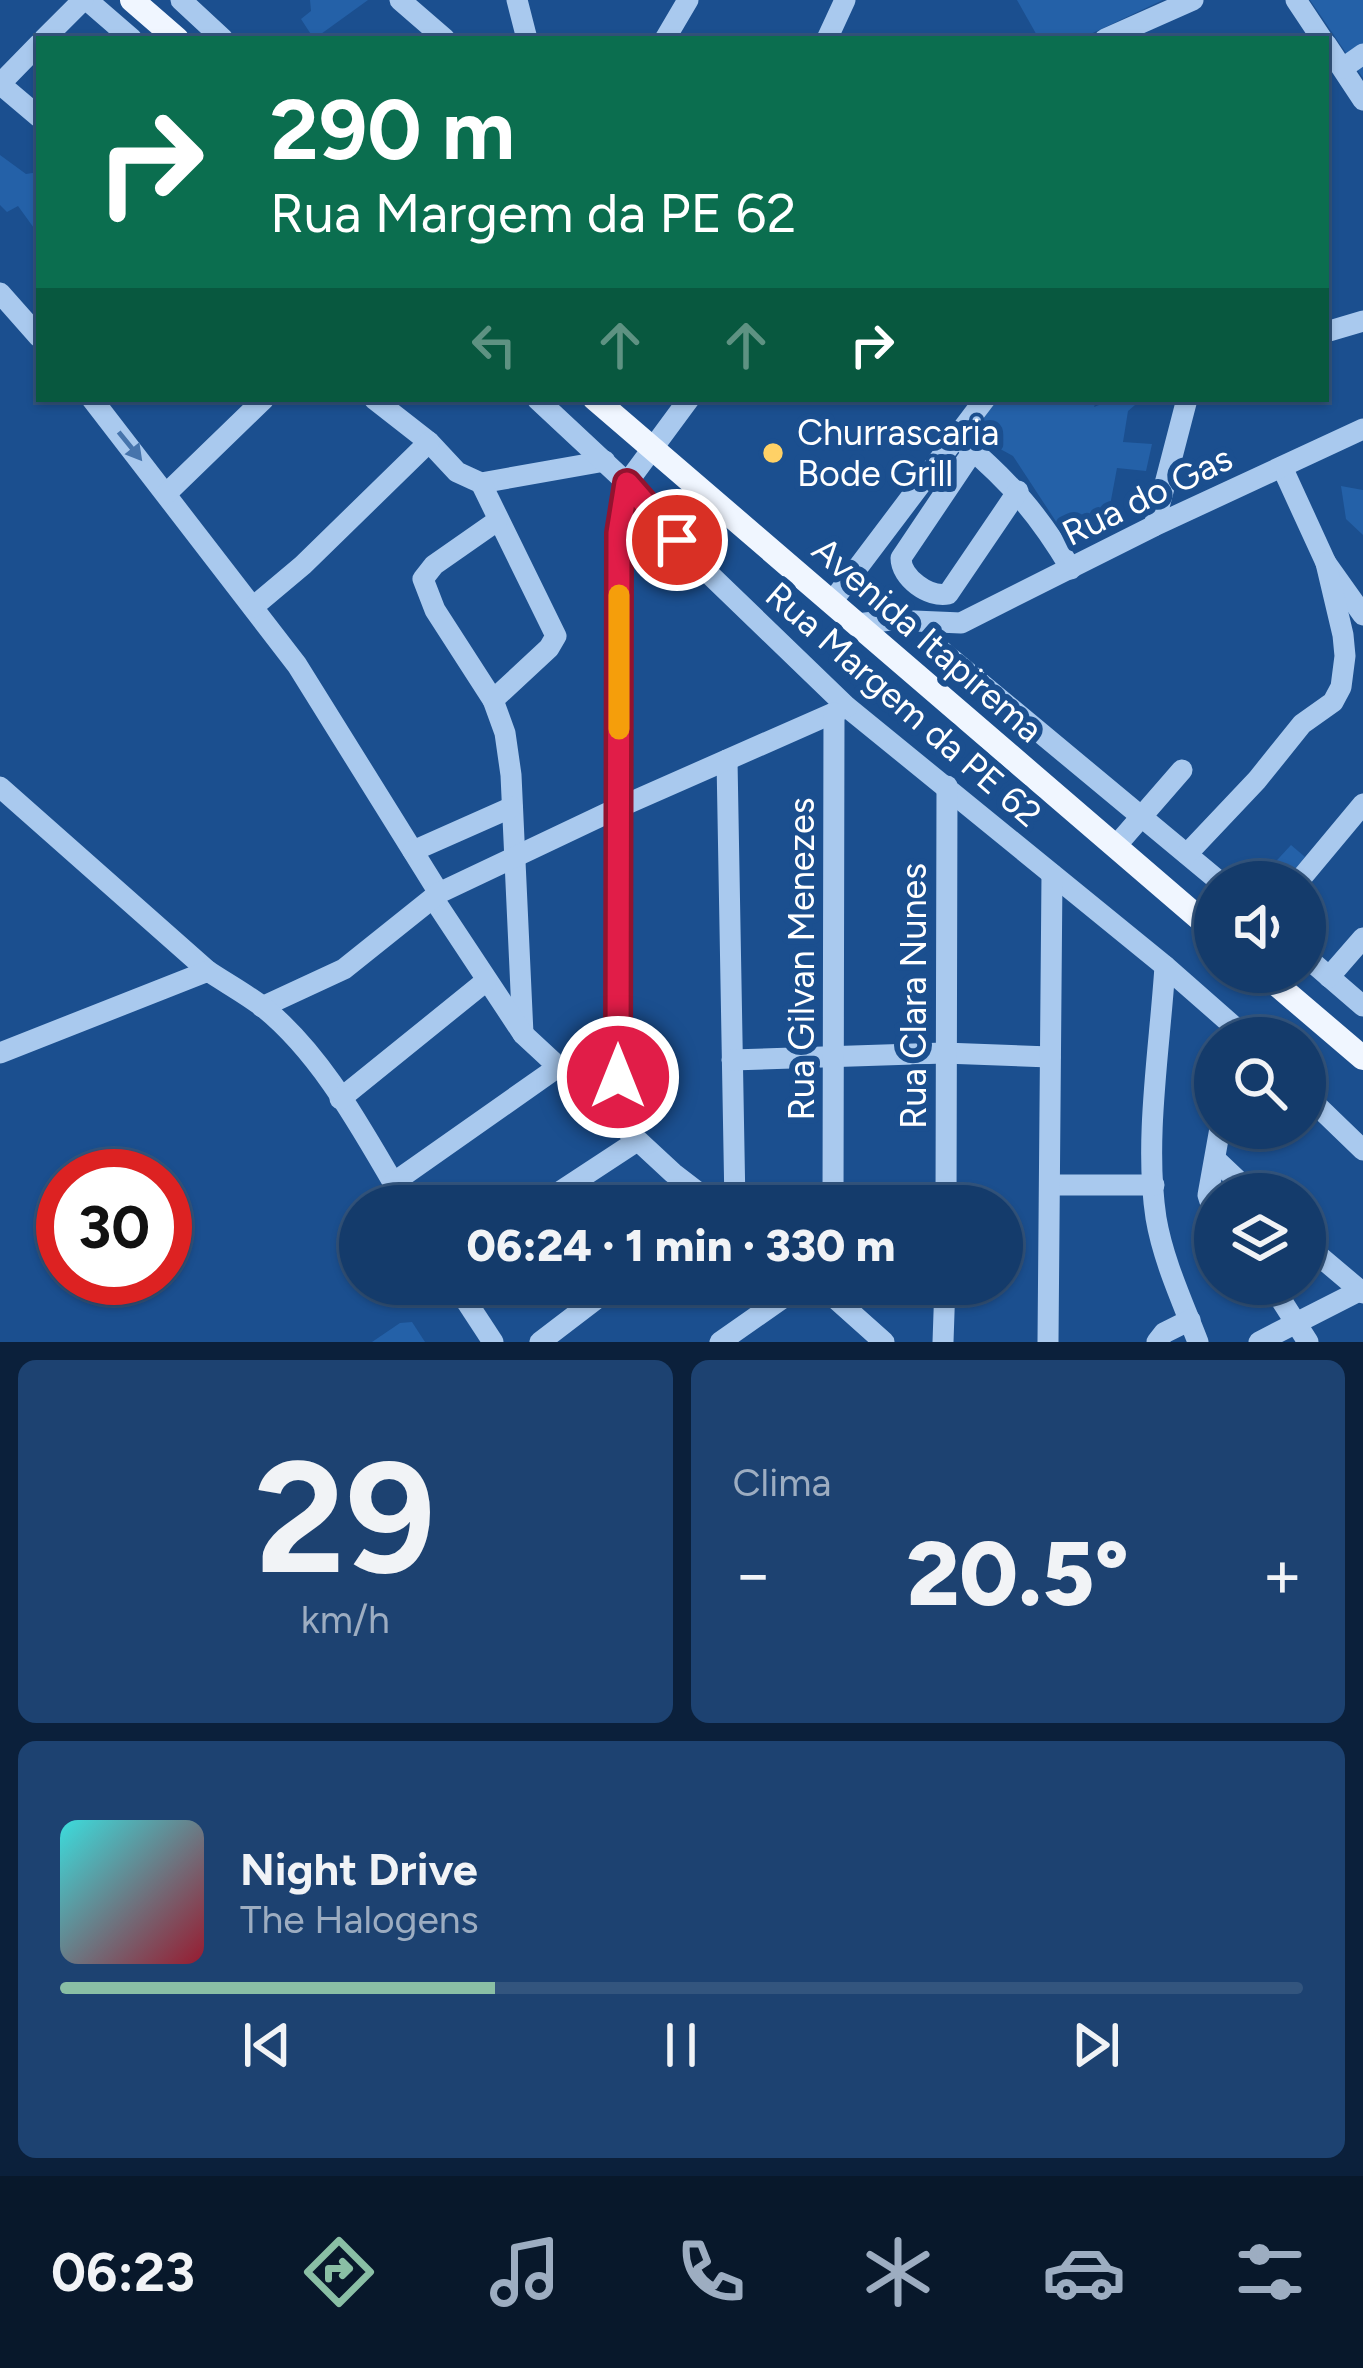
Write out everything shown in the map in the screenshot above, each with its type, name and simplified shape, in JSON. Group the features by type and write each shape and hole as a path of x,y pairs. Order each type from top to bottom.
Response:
{"main road":[{"path":"132,0 174,36"},
{"name":"Avenida Itapirema","path":"599,402 1194,914"},
{"path":"1287,993 1363,1058"}],"street":[{"path":"48,36 85,0 128,36"},
{"path":"181,0 221,36"},
{"path":"400,0 442,36"},
{"path":"517,0 526,36"},
{"path":"667,36 688,0"},
{"path":"827,36 845,0"},
{"path":"1112,36 1193,0"},
{"path":"1295,0 1320,36"},
{"path":"36,48 0,84 36,114"},
{"path":"1329,49 1363,100"},
{"path":"1342,68 1363,54"},
{"path":"0,293 36,334"},
{"path":"1329,331 1363,321"},
{"path":"94,402 320,700 486,981 523,1034 690,1185"},
{"path":"167,494 260,402"},
{"path":"378,402 429,442 457,472 481,482 605,461"},
{"name":"Rua Margem da PE 62","path":"540,402 627,483 841,710 946,786 1221,1017"},
{"path":"618,1122 619,533 627,483 687,402"},
{"path":"984,402 901,558 904,572 934,596 948,594 1018,491"},
{"path":"1154,526 1186,402"},
{"name":"Rua do Gas","path":"857,624 891,620 961,623 1363,429"},
{"path":"253,607 429,442"},
{"path":"965,444 1039,515 1071,569"},
{"path":"831,604 965,444"},
{"path":"1282,466 1326,563 1363,615"},
{"path":"481,482 556,635 549,648 493,700"},
{"path":"497,520 434,565 423,579 435,610 493,700 508,748 523,1034"},
{"path":"1187,854 1302,724 1333,702 1341,687 1343,635 1326,563"},
{"name":"Rua do Gas","path":"921,682 961,623"},
{"path":"942,651 1195,861"},
{"path":"262,1006 344,969 436,896 620,807 841,710"},
{"name":"Rua Gilvan Menezes","path":"832,1185 841,710"},
{"path":"727,760 735,1185"},
{"path":"1115,847 1183,770"},
{"name":"Rua Clara Nunes","path":"946,786 946,1185"},
{"path":"0,787 208,971 262,1006 293,1036 393,1183 558,1067"},
{"path":"1316,861 1363,804"},
{"path":"413,851 512,807"},
{"path":"1048,1342 1052,874"},
{"path":"1329,977 1363,938"},
{"path":"1157,1342 1164,1333 1194,1331 1160,1237 1154,1185 1165,966"},
{"path":"0,1053 208,971"},
{"path":"1326,974 1363,1006"},
{"path":"340,1099 486,981"},
{"path":"732,1060 944,1053 1050,1057"},
{"path":"1326,1114 1363,1150"},
{"path":"570,1185 637,1141"},
{"path":"1212,1173 1217,1149"},
{"path":"1215,1159 1230,1173"},
{"path":"1050,1185 1154,1185"},
{"path":"1259,1342 1303,1332 1361,1292 1326,1262"},
{"path":"469,1305 493,1342"},
{"path":"540,1342 588,1305"},
{"path":"719,1342 773,1305"},
{"path":"845,1305 884,1342"},
{"path":"944,1305 944,1342"},
{"path":"1284,1305 1303,1332"}],"shaded area":[{"path":"310,0 368,0 318,36 312,36 301,19 311,11"},
{"path":"1017,0 1163,0 1086,36 1037,36"},
{"path":"1310,0 1363,0 1363,78"},
{"path":"0,155 26,174 36,172 36,231 18,206 7,212 0,205"},
{"path":"995,402 1096,402 1094,407 1138,402 1128,411 1123,442 1152,444 1146,471 1117,468 1106,527 1074,549 1013,456 973,434"},
{"path":"1341,486 1363,490 1363,535 1346,519"},
{"path":"1291,845 1305,857 1302,861 1276,861"},
{"path":"412,1322 425,1342 372,1342 400,1323"}],"slow traffic":[{"path":"619,595 619,729"}],"place":[{"name":"Churrascaria Bode Grill","path":"773,453"}],"route":[{"path":"618,1077 619,533 627,483 677,540"}]}
